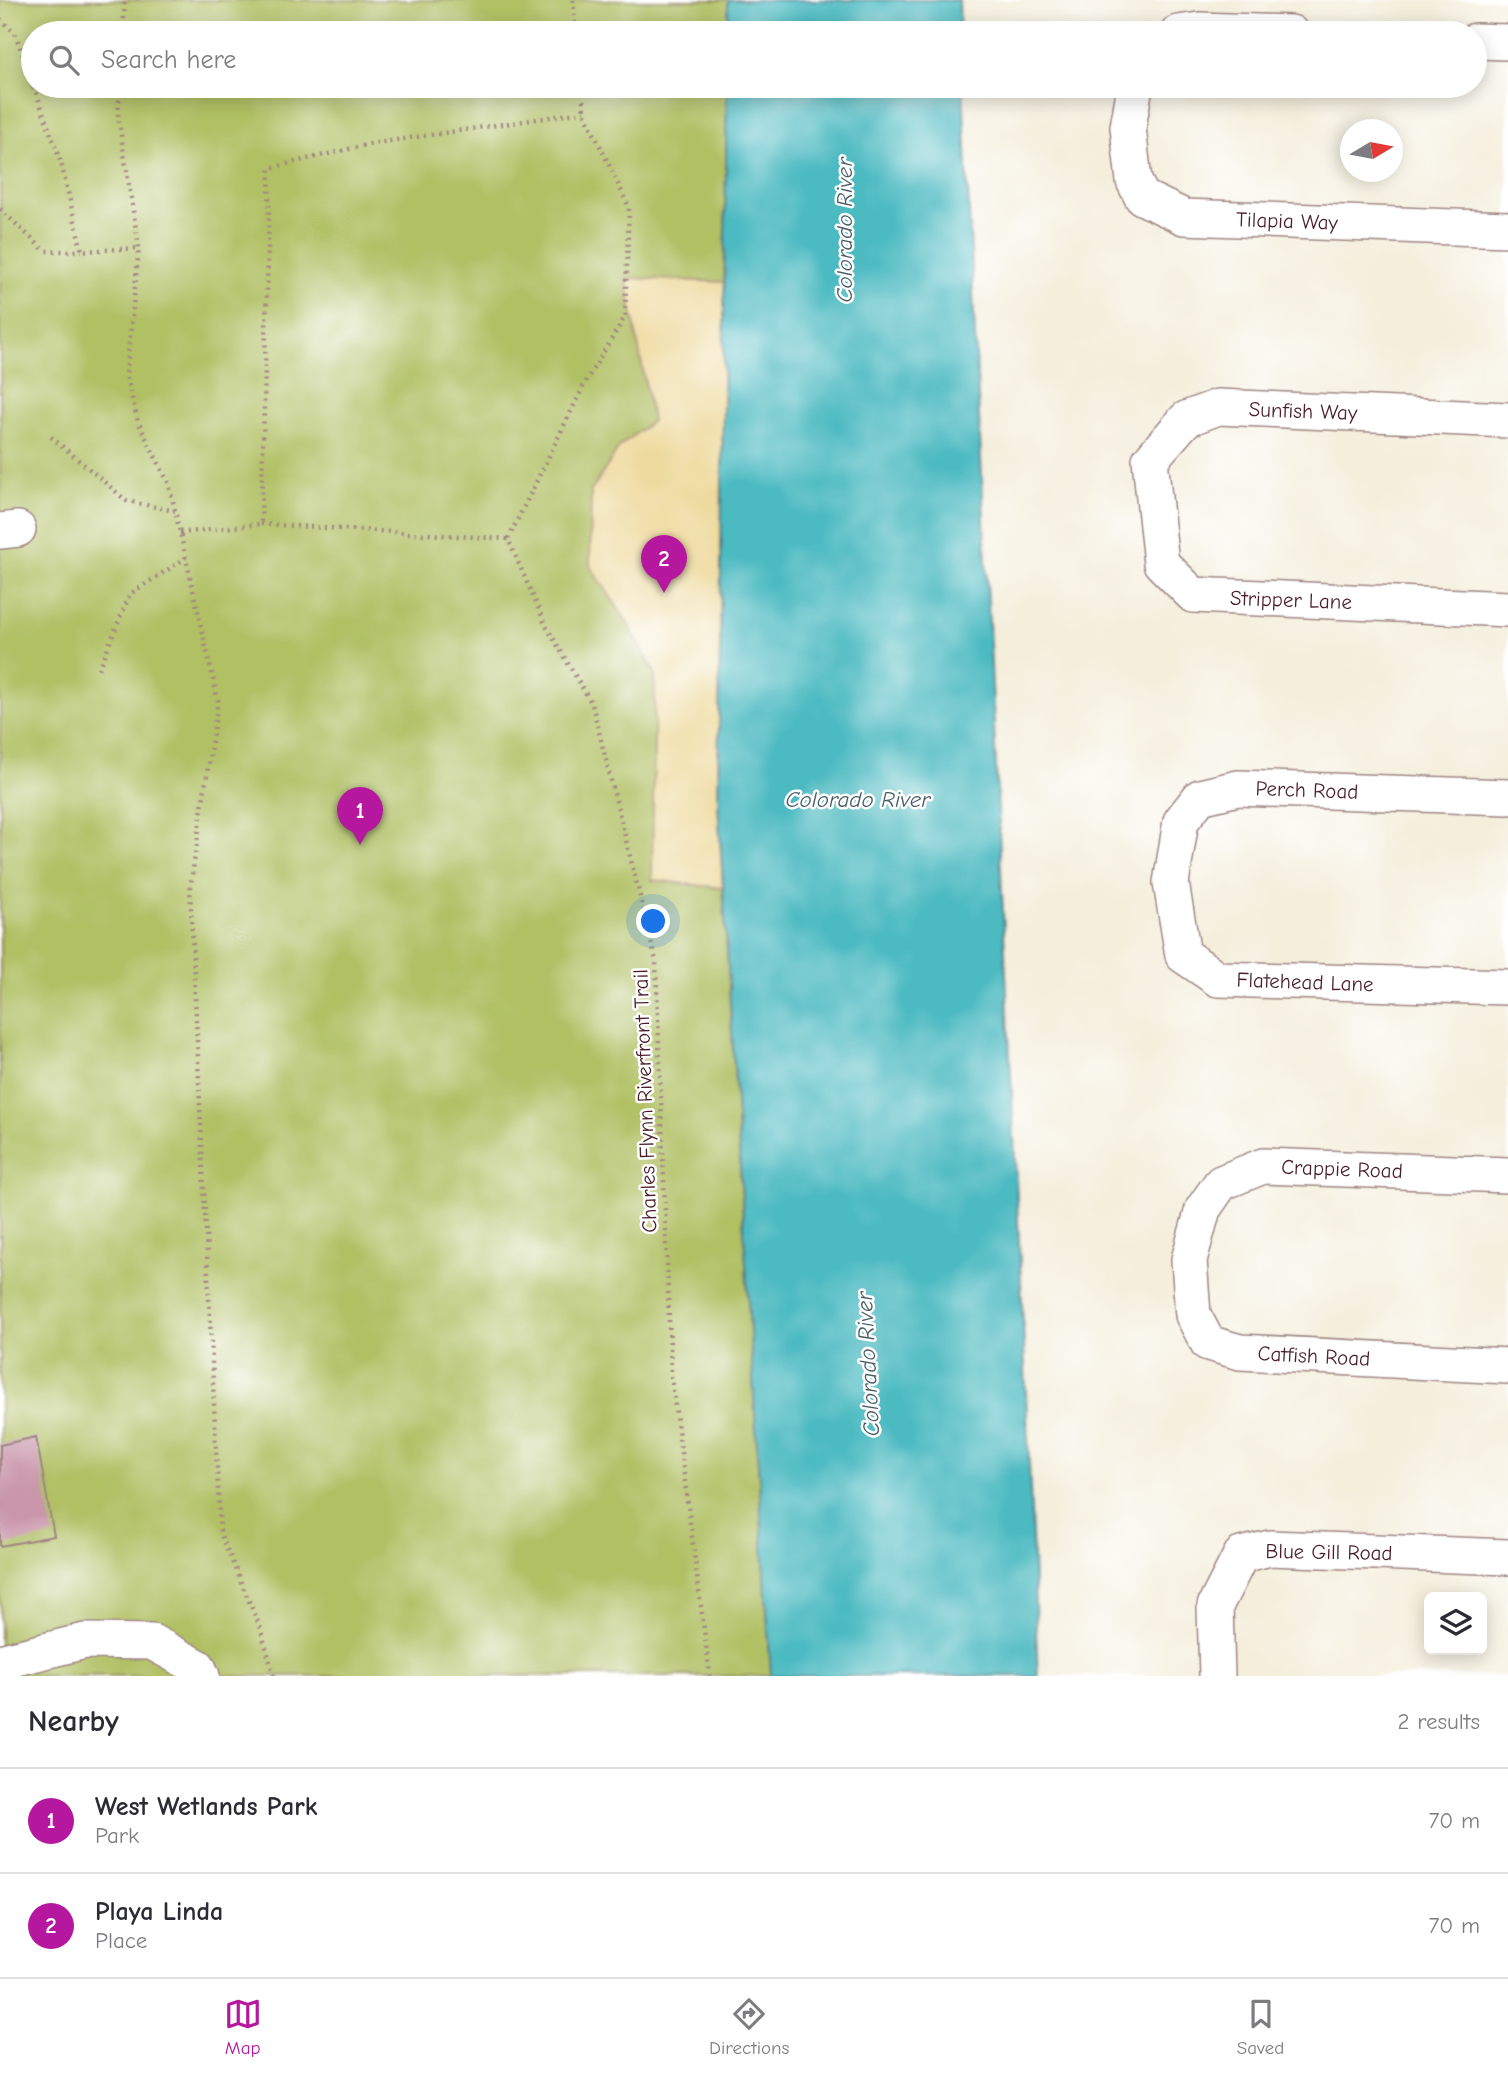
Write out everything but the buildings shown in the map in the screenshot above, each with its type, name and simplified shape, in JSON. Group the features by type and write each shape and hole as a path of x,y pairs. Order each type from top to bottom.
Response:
{"lane":[{"path":"1487,41 1508,42"},
{"name":"Tilapia Way","path":"1133,98 1128,127 1134,181 1142,197 1184,217 1508,229"},
{"name":"Sunfish Way","path":"1154,491 1150,460 1185,419 1218,407 1508,420"},
{"name":"Stripper Lane","path":"1154,491 1161,563 1193,595 1508,609"},
{"name":"Perch Road","path":"1171,883 1181,821 1200,797 1238,788 1508,797"},
{"name":"Flatehead Lane","path":"1171,883 1183,955 1217,979 1508,987"},
{"name":"Crappie Road","path":"1189,1260 1203,1209 1221,1183 1263,1166 1508,1175"},
{"name":"Catfish Road","path":"1189,1260 1193,1315 1208,1343 1240,1352 1508,1366"},
{"name":"Blue Gill Road","path":"1217,1676 1214,1606 1241,1555 1270,1548 1508,1557"},
{"path":"0,1661 85,1641 152,1642 198,1667 202,1676"}],"path":[{"path":"124,21 125,0"},
{"path":"573,0 575,21"},
{"path":"0,19 15,33 21,49"},
{"path":"38,98 61,163 82,251"},
{"path":"119,98 118,116 139,247 126,374 138,422 169,484 218,700 190,889 220,1533 260,1628 274,1676"},
{"path":"180,533 261,524 508,539 587,379 625,317 629,208 584,112 583,98"},
{"path":"261,524 270,168 370,144 584,112"},
{"path":"0,209 45,251 139,247"},
{"path":"51,437 127,501 175,511"},
{"name":"Charles Flynn Riverfront Trail","path":"508,539 546,625 592,704 656,961 671,1375 710,1676"},
{"path":"99,669 130,594 186,558"}],"green space":[{"path":"0,0 728,0 728,21 21,21 21,98 727,98 718,803 771,1676 0,1676"}],"sand":[{"path":"626,278 725,282 718,803 723,888 652,880 655,673 626,620 590,566 591,491 620,446 652,421"}],"water":[{"path":"728,0 959,0 960,21 728,21"},
{"name":"Colorado River","path":"727,98 964,98 1038,1676 771,1676 718,803"}],"place":[{"name":"Playa Linda","path":"664,593"},
{"name":"West Wetlands Park","path":"360,845"}]}
